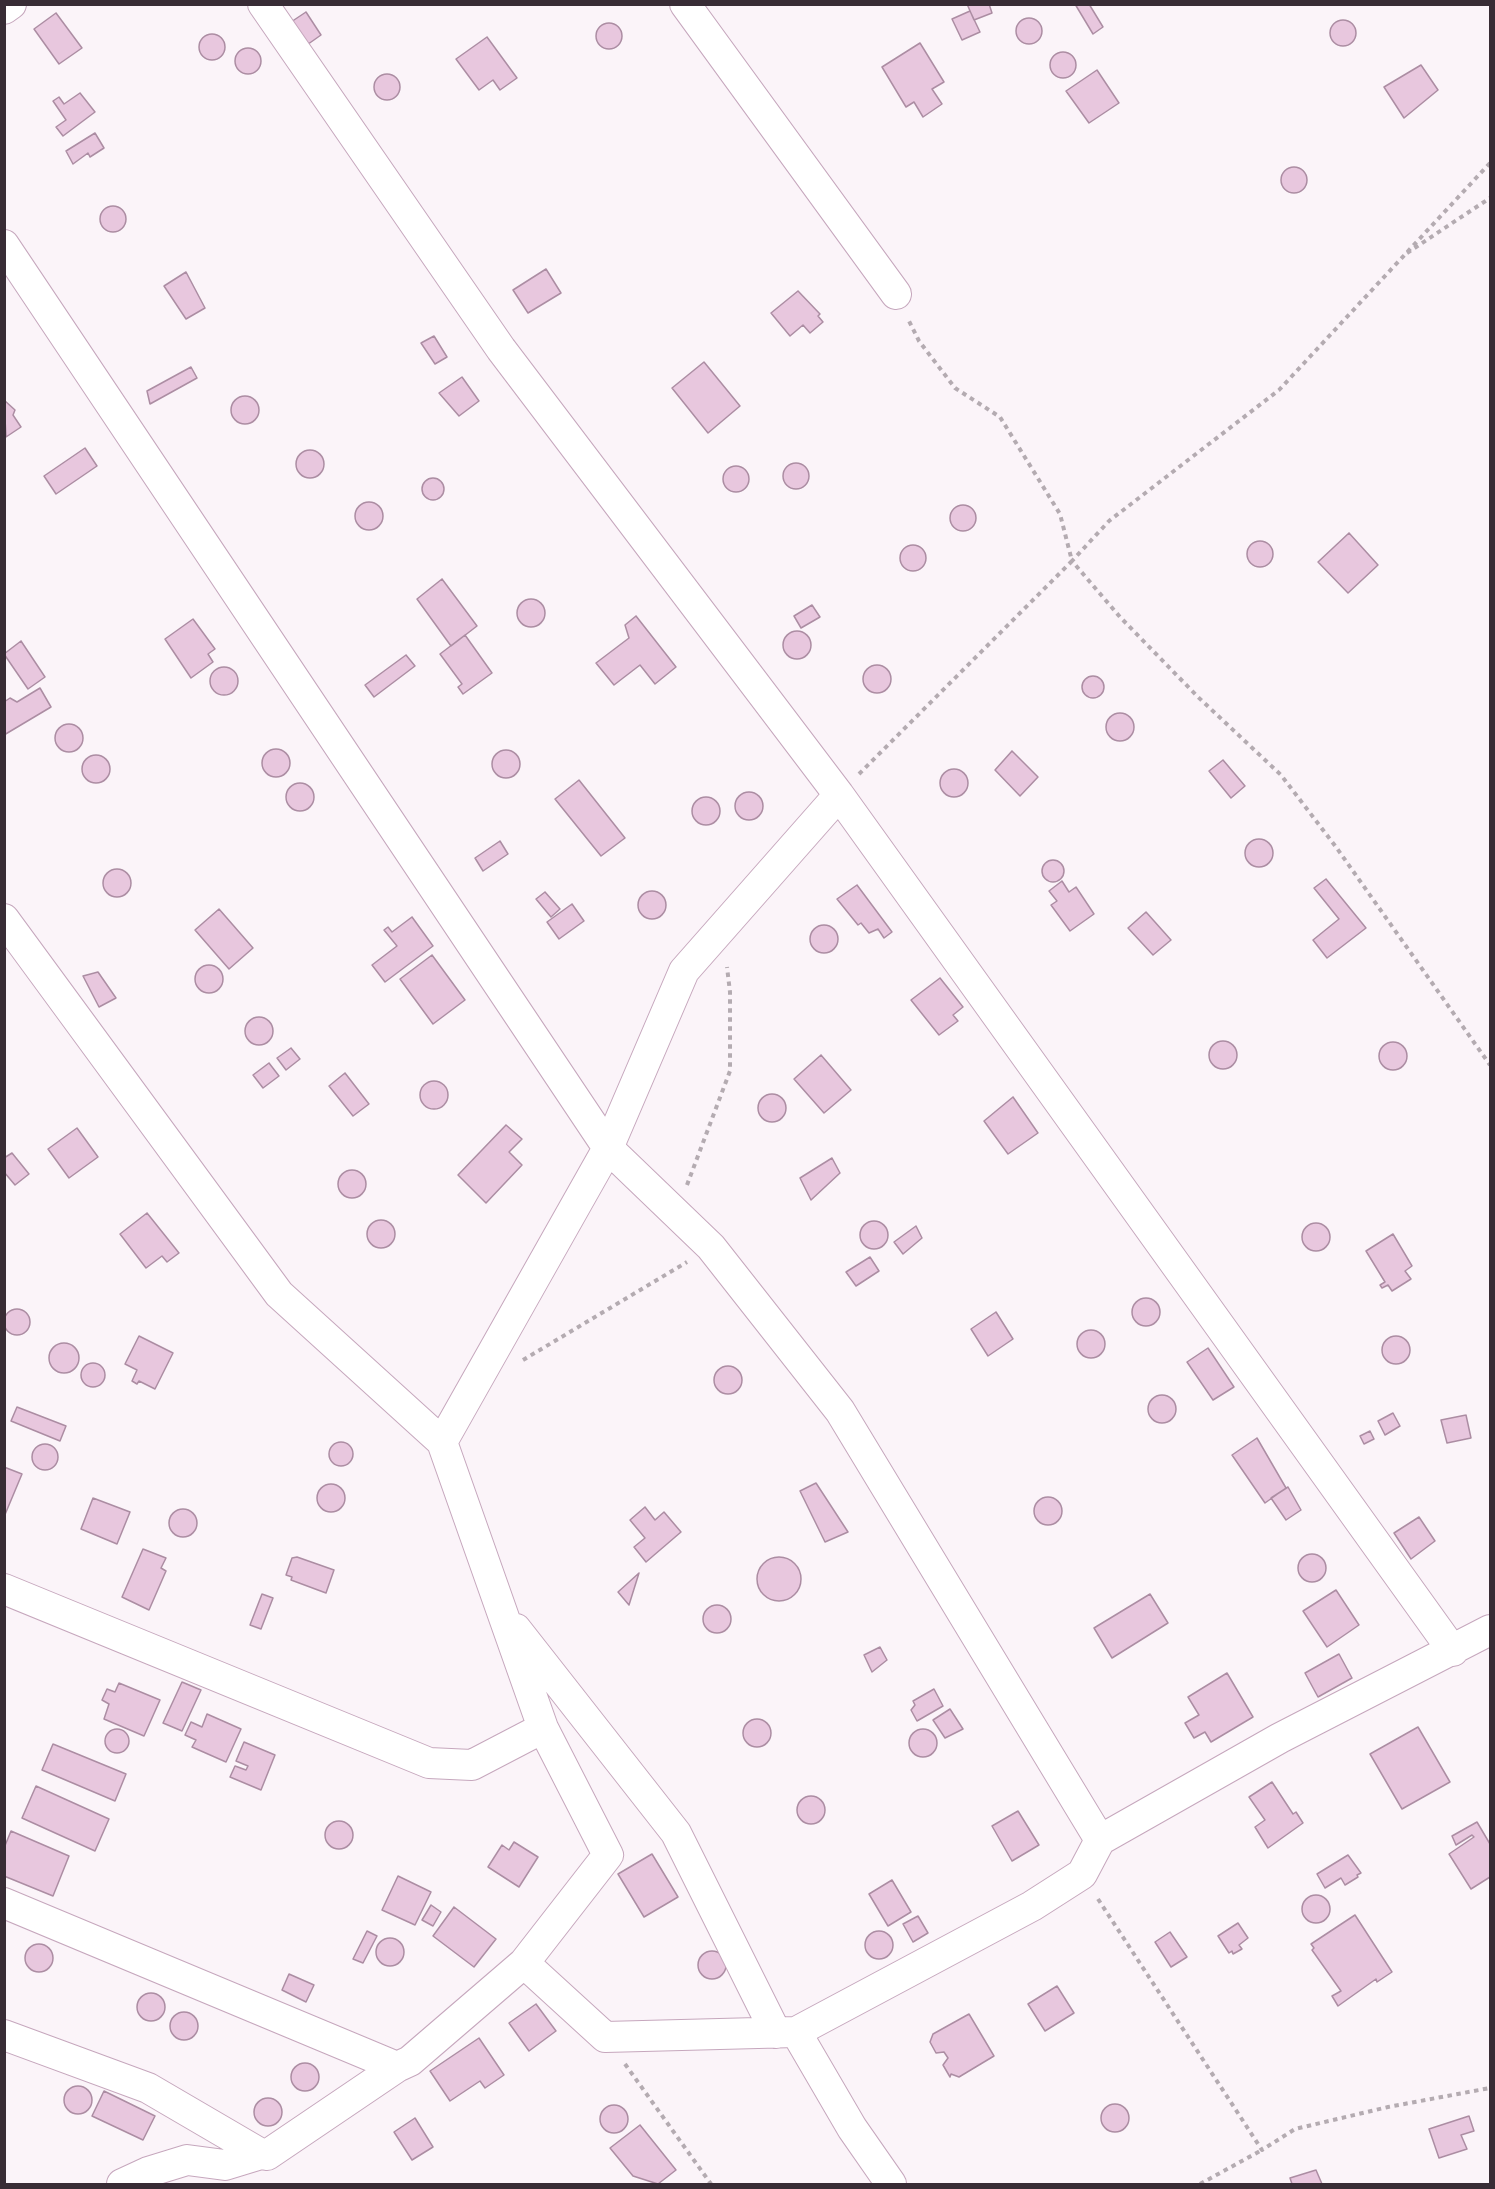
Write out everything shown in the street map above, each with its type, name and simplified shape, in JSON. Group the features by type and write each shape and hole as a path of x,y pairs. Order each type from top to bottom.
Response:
{"street":[{"path":"4,9 11,4"},
{"path":"263,4 501,349 839,795 1453,1651"},
{"path":"686,4 896,294"},
{"path":"4,245 608,1148 711,1247 840,1411 1100,1840"},
{"path":"442,1442 608,1148 684,971 839,795"},
{"path":"4,919 279,1294 442,1442 543,1728 608,1855 524,1963 410,2061 397,2067 267,2155 261,2154 148,2088 4,2035"},
{"path":"4,1589 429,1763 472,1765 543,1728"},
{"path":"501,1610 676,1833 786,2032 891,2184"},
{"path":"524,1963 605,2037 786,2032 1032,1906 1082,1874 1100,1840 1280,1738 1491,1630"},
{"path":"4,1903 397,2067"},
{"path":"122,2184 148,2172 187,2160 225,2165 261,2154"}],"path":[{"path":"839,795 1109,521 1279,390 1491,163"},
{"path":"1401,257 1491,198"},
{"path":"896,294 919,341 955,388 1000,417 1060,514 1072,561 1120,617 1281,775 1336,847 1491,1065"},
{"path":"676,1214 730,1071 730,992 722,928"},
{"path":"520,1362 711,1247"},
{"path":"1082,1874 1263,2150"},
{"path":"605,2037 711,2184"},
{"path":"1200,2184 1263,2150 1295,2129 1388,2107 1491,2088"}],"building":[{"path":"967,4 989,4 992,13 974,20"},
{"path":"1075,4 1089,4 1103,27 1093,34"},
{"path":"970,11 980,32 962,40 952,19"},
{"path":"306,12 321,35 304,47 288,24"},
{"path":"56,13 82,48 59,64 34,29"},
{"path":"1029,18 1038,22 1042,31 1038,40 1029,44 1020,40 1016,31 1020,22"},
{"path":"1343,20 1352,24 1356,33 1352,42 1343,46 1334,42 1330,33 1334,24"},
{"path":"609,23 618,27 622,36 618,45 609,49 600,45 596,36 600,27"},
{"path":"212,34 221,38 225,47 221,56 212,60 203,56 199,47 203,38"},
{"path":"487,37 517,78 500,90 493,80 479,90 456,59"},
{"path":"920,43 944,82 932,89 942,104 923,117 914,102 906,107 882,67"},
{"path":"248,48 257,52 261,61 257,70 248,74 239,70 235,61 239,52"},
{"path":"1063,52 1072,56 1076,65 1072,74 1063,78 1054,74 1050,65 1054,56"},
{"path":"1421,65 1438,90 1404,118 1384,87"},
{"path":"1097,70 1119,103 1089,123 1066,91"},
{"path":"387,74 396,78 400,87 396,96 387,100 378,96 374,87 378,78"},
{"path":"80,93 95,112 63,136 56,127 66,120 53,101 59,97 64,104"},
{"path":"95,133 104,148 90,157 88,153 73,164 66,151"},
{"path":"1294,167 1303,171 1307,180 1303,189 1294,193 1285,189 1281,180 1285,171"},
{"path":"113,206 122,210 126,219 122,228 113,232 104,228 100,219 104,210"},
{"path":"546,269 561,293 528,313 513,290"},
{"path":"186,272 205,308 186,319 164,286"},
{"path":"798,291 820,314 818,316 823,322 810,333 803,325 790,336 771,313"},
{"path":"434,336 447,357 435,364 421,343"},
{"path":"704,362 740,406 708,433 672,388"},
{"path":"191,367 197,378 150,404 147,391"},
{"path":"462,377 479,401 459,416 439,393"},
{"path":"245,396 255,400 259,410 255,420 245,424 235,420 231,410 235,400"},
{"path":"4,400 15,410 13,415 21,427 6,437"},
{"path":"85,448 97,466 56,494 44,476"},
{"path":"310,450 320,454 324,464 320,474 310,478 300,474 296,464 300,454"},
{"path":"796,463 805,467 809,476 805,485 796,489 787,485 783,476 787,467"},
{"path":"736,466 745,470 749,479 745,488 736,492 727,488 723,479 727,470"},
{"path":"433,478 443,485 444,489 437,499 433,500 423,493 422,489 429,479"},
{"path":"369,502 379,506 383,516 379,526 369,530 359,526 355,516 359,506"},
{"path":"963,505 972,509 976,518 972,527 963,531 954,527 950,518 954,509"},
{"path":"1349,533 1378,565 1348,593 1318,562"},
{"path":"1260,541 1269,545 1273,554 1269,563 1260,567 1251,563 1247,554 1251,545"},
{"path":"913,545 922,549 926,558 922,567 913,571 904,567 900,558 904,549"},
{"path":"442,579 477,626 451,646 417,599"},
{"path":"531,599 541,603 545,613 541,623 531,627 521,623 517,613 521,603"},
{"path":"812,605 820,617 801,628 794,616"},
{"path":"636,616 676,667 655,684 640,665 614,685 596,663 629,638 625,625"},
{"path":"193,619 215,649 208,654 213,662 191,678 165,639"},
{"path":"797,631 807,635 811,645 807,655 797,659 787,655 783,645 787,635"},
{"path":"465,635 492,673 463,694 458,687 462,684 440,654"},
{"path":"21,641 45,677 28,689 4,654"},
{"path":"406,655 415,666 374,697 365,685"},
{"path":"877,665 887,669 891,679 887,689 877,693 867,689 863,679 867,669"},
{"path":"224,667 234,671 238,681 234,691 224,695 214,691 210,681 214,671"},
{"path":"1089,676 1097,676 1104,683 1104,691 1097,698 1089,698 1082,691 1082,683"},
{"path":"40,688 51,707 4,735 4,702 10,698 17,702"},
{"path":"1120,713 1130,717 1134,727 1130,737 1120,741 1110,737 1106,727 1110,717"},
{"path":"69,724 79,728 83,738 79,748 69,752 59,748 55,738 59,728"},
{"path":"276,749 286,753 290,763 286,773 276,777 266,773 262,763 266,753"},
{"path":"506,750 516,754 520,764 516,774 506,778 496,774 492,764 496,754"},
{"path":"1012,751 1038,777 1020,796 995,770"},
{"path":"96,755 106,759 110,769 106,779 96,783 86,779 82,769 86,759"},
{"path":"1223,760 1245,786 1231,798 1209,771"},
{"path":"954,769 964,773 968,783 964,793 954,797 944,793 940,783 944,773"},
{"path":"579,780 625,838 601,856 555,799"},
{"path":"300,783 310,787 314,797 310,807 300,811 290,807 286,797 290,787"},
{"path":"749,792 759,796 763,806 759,816 749,820 739,816 735,806 739,796"},
{"path":"706,797 716,801 720,811 716,821 706,825 696,821 692,811 696,801"},
{"path":"1259,839 1269,843 1273,853 1269,863 1259,867 1249,863 1245,853 1249,843"},
{"path":"500,841 508,854 483,871 475,858"},
{"path":"1049,860 1057,860 1064,867 1064,875 1057,882 1049,882 1042,875 1042,867"},
{"path":"117,869 127,873 131,883 127,893 117,897 107,893 103,883 107,873"},
{"path":"1326,879 1366,928 1327,958 1313,940 1339,919 1314,888"},
{"path":"1062,881 1069,892 1076,887 1094,914 1070,931 1051,905 1057,901 1049,891"},
{"path":"857,885 892,932 884,938 878,929 869,933 861,923 858,925 837,899"},
{"path":"652,891 662,895 666,905 662,915 652,919 642,915 638,905 642,895"},
{"path":"545,892 560,909 551,917 536,899"},
{"path":"572,904 584,921 559,939 547,922"},
{"path":"219,909 253,948 229,969 195,930"},
{"path":"1146,912 1171,940 1153,955 1128,928"},
{"path":"412,917 433,946 385,982 372,965 397,946 384,930 388,927 392,932"},
{"path":"824,925 834,929 838,939 834,949 824,953 814,949 810,939 814,929"},
{"path":"432,955 465,1000 433,1024 400,979"},
{"path":"209,965 219,969 223,979 219,989 209,993 199,989 195,979 199,969"},
{"path":"98,972 116,998 99,1007 83,976"},
{"path":"940,978 963,1007 953,1015 958,1021 939,1035 911,1000"},
{"path":"259,1017 269,1021 273,1031 269,1041 259,1045 249,1041 245,1031 249,1021"},
{"path":"1223,1041 1233,1045 1237,1055 1233,1065 1223,1069 1213,1065 1209,1055 1213,1045"},
{"path":"1393,1042 1403,1046 1407,1056 1403,1066 1393,1070 1383,1066 1379,1056 1383,1046"},
{"path":"291,1048 300,1059 286,1070 277,1058"},
{"path":"821,1055 851,1090 824,1113 794,1079"},
{"path":"269,1063 279,1076 263,1088 253,1075"},
{"path":"345,1073 369,1104 353,1116 329,1086"},
{"path":"434,1081 444,1085 448,1095 444,1105 434,1109 424,1105 420,1095 424,1085"},
{"path":"772,1094 782,1098 786,1108 782,1118 772,1122 762,1118 758,1108 762,1098"},
{"path":"1013,1097 1038,1133 1008,1154 984,1121"},
{"path":"506,1125 522,1139 509,1152 522,1165 486,1203 458,1175"},
{"path":"77,1128 98,1157 69,1178 48,1149"},
{"path":"12,1153 29,1174 15,1185 4,1172 4,1158"},
{"path":"832,1158 840,1173 811,1200 800,1178"},
{"path":"352,1170 362,1174 366,1184 362,1194 352,1198 342,1194 338,1184 342,1174"},
{"path":"147,1213 179,1253 167,1262 162,1256 146,1268 120,1234"},
{"path":"381,1220 391,1224 395,1234 391,1244 381,1248 371,1244 367,1234 371,1224"},
{"path":"874,1221 884,1225 888,1235 884,1245 874,1249 864,1245 860,1235 864,1225"},
{"path":"1316,1223 1326,1227 1330,1237 1326,1247 1316,1251 1306,1247 1302,1237 1306,1227"},
{"path":"916,1226 922,1238 903,1254 894,1242"},
{"path":"1393,1234 1412,1266 1405,1271 1411,1279 1392,1291 1388,1285 1382,1288 1380,1285 1385,1282 1366,1251"},
{"path":"870,1257 879,1271 856,1286 846,1272"},
{"path":"1146,1298 1156,1302 1160,1312 1156,1322 1146,1326 1136,1322 1132,1312 1136,1302"},
{"path":"17,1309 26,1313 30,1322 26,1331 17,1335 8,1331 4,1322 8,1313"},
{"path":"996,1312 1013,1339 988,1356 971,1329"},
{"path":"1091,1330 1101,1334 1105,1344 1101,1354 1091,1358 1081,1354 1077,1344 1081,1334"},
{"path":"139,1336 173,1353 155,1389 139,1381 137,1384 132,1381 137,1370 125,1364"},
{"path":"1396,1336 1406,1340 1410,1350 1406,1360 1396,1364 1386,1360 1382,1350 1386,1340"},
{"path":"64,1343 70,1344 78,1352 78,1364 70,1372 64,1373 58,1372 50,1364 49,1358 50,1352 58,1344"},
{"path":"1208,1348 1234,1387 1213,1400 1187,1362"},
{"path":"93,1363 98,1364 104,1370 104,1380 98,1386 93,1387 88,1386 82,1380 81,1375 82,1370 88,1364"},
{"path":"728,1366 738,1370 742,1380 738,1390 728,1394 718,1390 714,1380 718,1370"},
{"path":"1162,1395 1172,1399 1176,1409 1172,1419 1162,1423 1152,1419 1148,1409 1152,1399"},
{"path":"17,1407 66,1426 60,1441 11,1421"},
{"path":"1393,1413 1400,1426 1385,1435 1378,1421"},
{"path":"1466,1415 1471,1438 1447,1443 1441,1420"},
{"path":"1370,1431 1374,1439 1364,1444 1360,1436"},
{"path":"1257,1438 1286,1488 1265,1503 1232,1455"},
{"path":"341,1442 350,1445 353,1454 350,1463 341,1466 332,1463 329,1454 332,1445"},
{"path":"45,1444 54,1448 58,1457 54,1466 45,1470 36,1466 32,1457 36,1448"},
{"path":"4,1467 22,1474 4,1517"},
{"path":"816,1483 848,1532 825,1542 800,1491"},
{"path":"331,1484 341,1488 345,1498 341,1508 331,1512 321,1508 317,1498 321,1488"},
{"path":"1288,1487 1301,1510 1286,1520 1271,1498"},
{"path":"1048,1497 1058,1501 1062,1511 1058,1521 1048,1525 1038,1521 1034,1511 1038,1501"},
{"path":"93,1498 130,1512 117,1544 81,1529"},
{"path":"645,1507 655,1520 664,1512 681,1532 646,1562 634,1547 645,1538 630,1520"},
{"path":"183,1509 193,1513 197,1523 193,1533 183,1537 173,1533 169,1523 173,1513"},
{"path":"1419,1517 1435,1541 1411,1559 1394,1533"},
{"path":"143,1549 166,1558 161,1568 166,1571 149,1610 122,1597"},
{"path":"1312,1554 1322,1558 1326,1568 1322,1578 1312,1582 1302,1578 1298,1568 1302,1558"},
{"path":"297,1557 334,1570 326,1593 291,1580 292,1577 286,1575 292,1558"},
{"path":"779,1557 794,1564 801,1579 794,1594 779,1601 764,1594 757,1579 764,1564"},
{"path":"639,1573 629,1605 618,1592"},
{"path":"1336,1590 1359,1625 1327,1647 1303,1611"},
{"path":"262,1594 273,1598 261,1629 250,1625"},
{"path":"1150,1594 1168,1623 1112,1658 1094,1628"},
{"path":"717,1605 727,1609 731,1619 727,1629 717,1633 707,1629 703,1619 707,1609"},
{"path":"880,1647 887,1660 872,1672 864,1655"},
{"path":"1339,1654 1352,1678 1318,1697 1305,1673"},
{"path":"1227,1673 1253,1717 1211,1742 1205,1732 1194,1738 1185,1723 1199,1715 1188,1697"},
{"path":"182,1682 201,1690 182,1731 163,1723"},
{"path":"119,1683 160,1700 144,1736 104,1719 109,1704 102,1700 107,1689 115,1692"},
{"path":"934,1689 943,1706 917,1721 911,1710 915,1705 913,1701"},
{"path":"950,1709 963,1729 945,1738 933,1720"},
{"path":"207,1714 241,1729 226,1762 192,1747 196,1740 185,1735 191,1722 202,1727"},
{"path":"757,1719 767,1723 771,1733 767,1743 757,1747 747,1743 743,1733 747,1723"},
{"path":"1418,1727 1450,1782 1402,1809 1370,1754"},
{"path":"117,1729 126,1732 129,1741 126,1750 117,1753 108,1750 105,1741 108,1732"},
{"path":"923,1729 933,1733 937,1743 933,1753 923,1757 913,1753 909,1743 913,1733"},
{"path":"244,1742 275,1755 261,1790 230,1777 235,1766 246,1770 248,1766 236,1761"},
{"path":"53,1744 126,1774 115,1801 42,1770"},
{"path":"1272,1782 1293,1814 1296,1812 1303,1823 1268,1848 1255,1827 1265,1820 1249,1797"},
{"path":"36,1786 109,1819 95,1851 22,1818"},
{"path":"811,1796 821,1800 825,1810 821,1820 811,1824 801,1820 797,1810 801,1800"},
{"path":"1018,1811 1039,1845 1012,1861 992,1826"},
{"path":"339,1821 349,1825 353,1835 349,1845 339,1849 329,1845 325,1835 329,1825"},
{"path":"1477,1822 1490,1844 1490,1877 1471,1889 1449,1854 1474,1837 1472,1835 1456,1845 1452,1836"},
{"path":"11,1831 69,1856 53,1896 4,1876 4,1848"},
{"path":"514,1842 538,1857 519,1887 488,1867 502,1845 509,1850"},
{"path":"652,1854 678,1897 644,1917 618,1874"},
{"path":"1348,1855 1361,1873 1345,1885 1341,1878 1325,1888 1317,1874"},
{"path":"398,1876 431,1892 415,1925 382,1910"},
{"path":"892,1880 911,1912 888,1926 869,1894"},
{"path":"1316,1895 1326,1899 1330,1909 1326,1919 1316,1923 1306,1919 1302,1909 1306,1899"},
{"path":"431,1905 441,1912 433,1926 422,1920"},
{"path":"454,1907 496,1939 474,1967 433,1936"},
{"path":"1355,1915 1392,1972 1377,1982 1376,1979 1338,2006 1332,1996 1341,1991 1312,1950 1314,1948 1311,1944"},
{"path":"918,1916 928,1933 913,1942 903,1924"},
{"path":"1238,1923 1248,1938 1239,1945 1242,1949 1233,1954 1232,1951 1229,1953 1218,1936"},
{"path":"367,1931 377,1936 363,1963 353,1959"},
{"path":"879,1931 889,1935 893,1945 889,1955 879,1959 869,1955 865,1945 869,1935"},
{"path":"1170,1932 1187,1957 1171,1967 1155,1942"},
{"path":"390,1938 400,1942 404,1952 400,1962 390,1966 380,1962 376,1952 380,1942"},
{"path":"39,1944 49,1948 53,1958 49,1968 39,1972 29,1968 25,1958 29,1948"},
{"path":"712,1951 722,1955 726,1965 722,1975 712,1979 702,1975 698,1965 702,1955"},
{"path":"289,1974 314,1985 306,2002 282,1990"},
{"path":"1057,1986 1074,2013 1045,2031 1028,2004"},
{"path":"151,1993 161,1997 165,2007 161,2017 151,2021 141,2017 137,2007 141,1997"},
{"path":"536,2004 556,2031 529,2051 509,2023"},
{"path":"184,2012 194,2016 198,2026 194,2036 184,2040 174,2036 170,2026 174,2016"},
{"path":"969,2014 994,2056 959,2077 951,2074 950,2077 943,2065 948,2058 944,2052 936,2053 930,2042 933,2034"},
{"path":"479,2038 504,2075 485,2088 480,2081 450,2101 430,2071"},
{"path":"305,2063 315,2067 319,2077 315,2087 305,2091 295,2087 291,2077 295,2067"},
{"path":"78,2086 88,2090 92,2100 88,2110 78,2114 68,2110 64,2100 68,2090"},
{"path":"104,2091 155,2116 143,2140 92,2116"},
{"path":"268,2098 278,2102 282,2112 278,2122 268,2126 258,2122 254,2112 258,2102"},
{"path":"1115,2104 1125,2108 1129,2118 1125,2128 1115,2132 1105,2128 1101,2118 1105,2108"},
{"path":"614,2105 624,2109 628,2119 624,2129 614,2133 604,2129 600,2119 604,2109"},
{"path":"1469,2116 1474,2131 1461,2135 1467,2149 1439,2158 1429,2129"},
{"path":"415,2118 433,2147 412,2160 394,2132"},
{"path":"640,2125 676,2170 658,2184 633,2176 610,2148"},
{"path":"1316,2170 1322,2184 1292,2184 1290,2178"}]}
